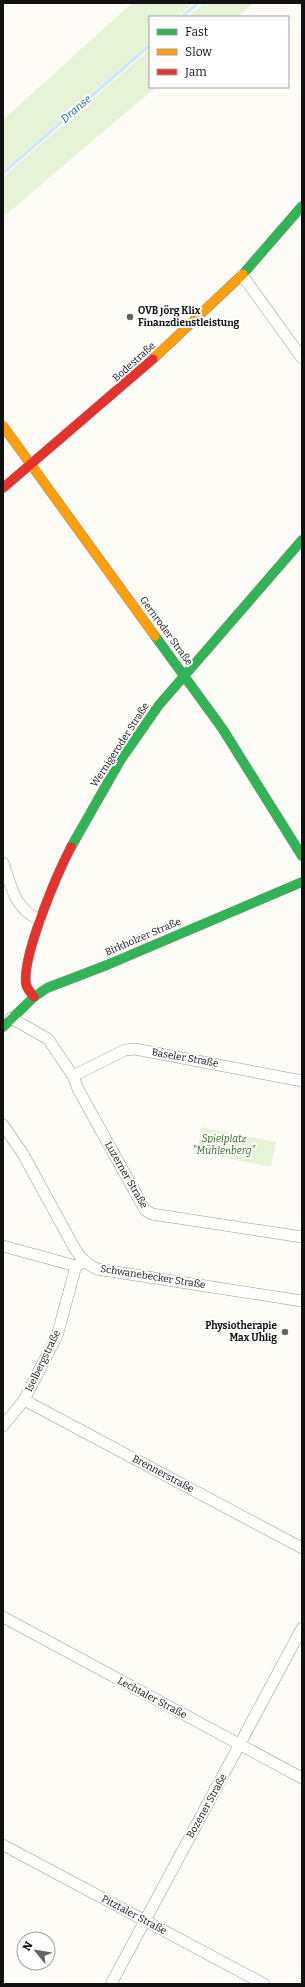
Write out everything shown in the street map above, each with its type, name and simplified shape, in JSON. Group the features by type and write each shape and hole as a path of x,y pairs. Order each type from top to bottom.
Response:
{"street":[{"name":"Bodestraße","path":"3,488 136,375 242,275 302,206"},
{"path":"242,275 302,358"},
{"name":"Gernroder Straße","path":"3,426 184,675 240,755 302,856"},
{"name":"Wernigeroder Straße","path":"34,997 26,986 26,974 32,944 40,920 69,851 100,794 159,705 302,540"},
{"path":"3,862 19,905 27,913 40,920"},
{"name":"Birkholzer Straße","path":"3,1027 34,997 47,988 107,965 302,882"},
{"name":"Luzerner Straße","path":"11,1018 48,1039 74,1076 78,1089 146,1210 152,1214 231,1228 302,1237"},
{"name":"Baseler Straße","path":"74,1076 125,1050 135,1049 302,1081"},
{"path":"3,1125 23,1154 80,1264"},
{"name":"Schwanebecker Straße","path":"4,1244 96,1268 302,1301"},
{"name":"Iselbergstraße","path":"3,1426 24,1400 57,1336 80,1264"},
{"name":"Brennerstraße","path":"24,1400 302,1548"},
{"name":"Lechtaler Straße","path":"3,1617 302,1778"},
{"name":"Bozener Straße","path":"111,1984 302,1628"},
{"name":"Pitztaler Straße","path":"3,1845 264,1984"}],"green space":[{"path":"132,3 194,3 179,16 149,16 149,43 3,170 3,120"},
{"path":"203,3 254,3 239,16 188,16"},
{"path":"149,50 149,88 155,88 3,217 3,177"},
{"name":"Spielplatz \"Mühlenberg\"","path":"202,1127 276,1142 271,1167 197,1152"}],"waterway":[{"name":"Dranse","path":"183,16 198,3"},
{"name":"Dranse","path":"3,173 149,46"}],"traffic: fast":[{"path":"243,274 302,206"},
{"path":"71,847 120,761 159,705 302,540"},
{"path":"155,636 222,728 302,856"},
{"path":"3,1027 34,997 47,988 107,965 302,882"}],"traffic: slow":[{"path":"153,359 243,274"},
{"path":"3,426 155,636"}],"traffic: jam":[{"path":"3,488 153,359"},
{"path":"34,997 26,984 26,971 29,955 42,915 71,847"}],"place":[{"name":"OVB Jörg Klix Finanzdienstleistung","path":"130,317"},
{"name":"Physiotherapie Max Uhlig","path":"285,1332"}]}
